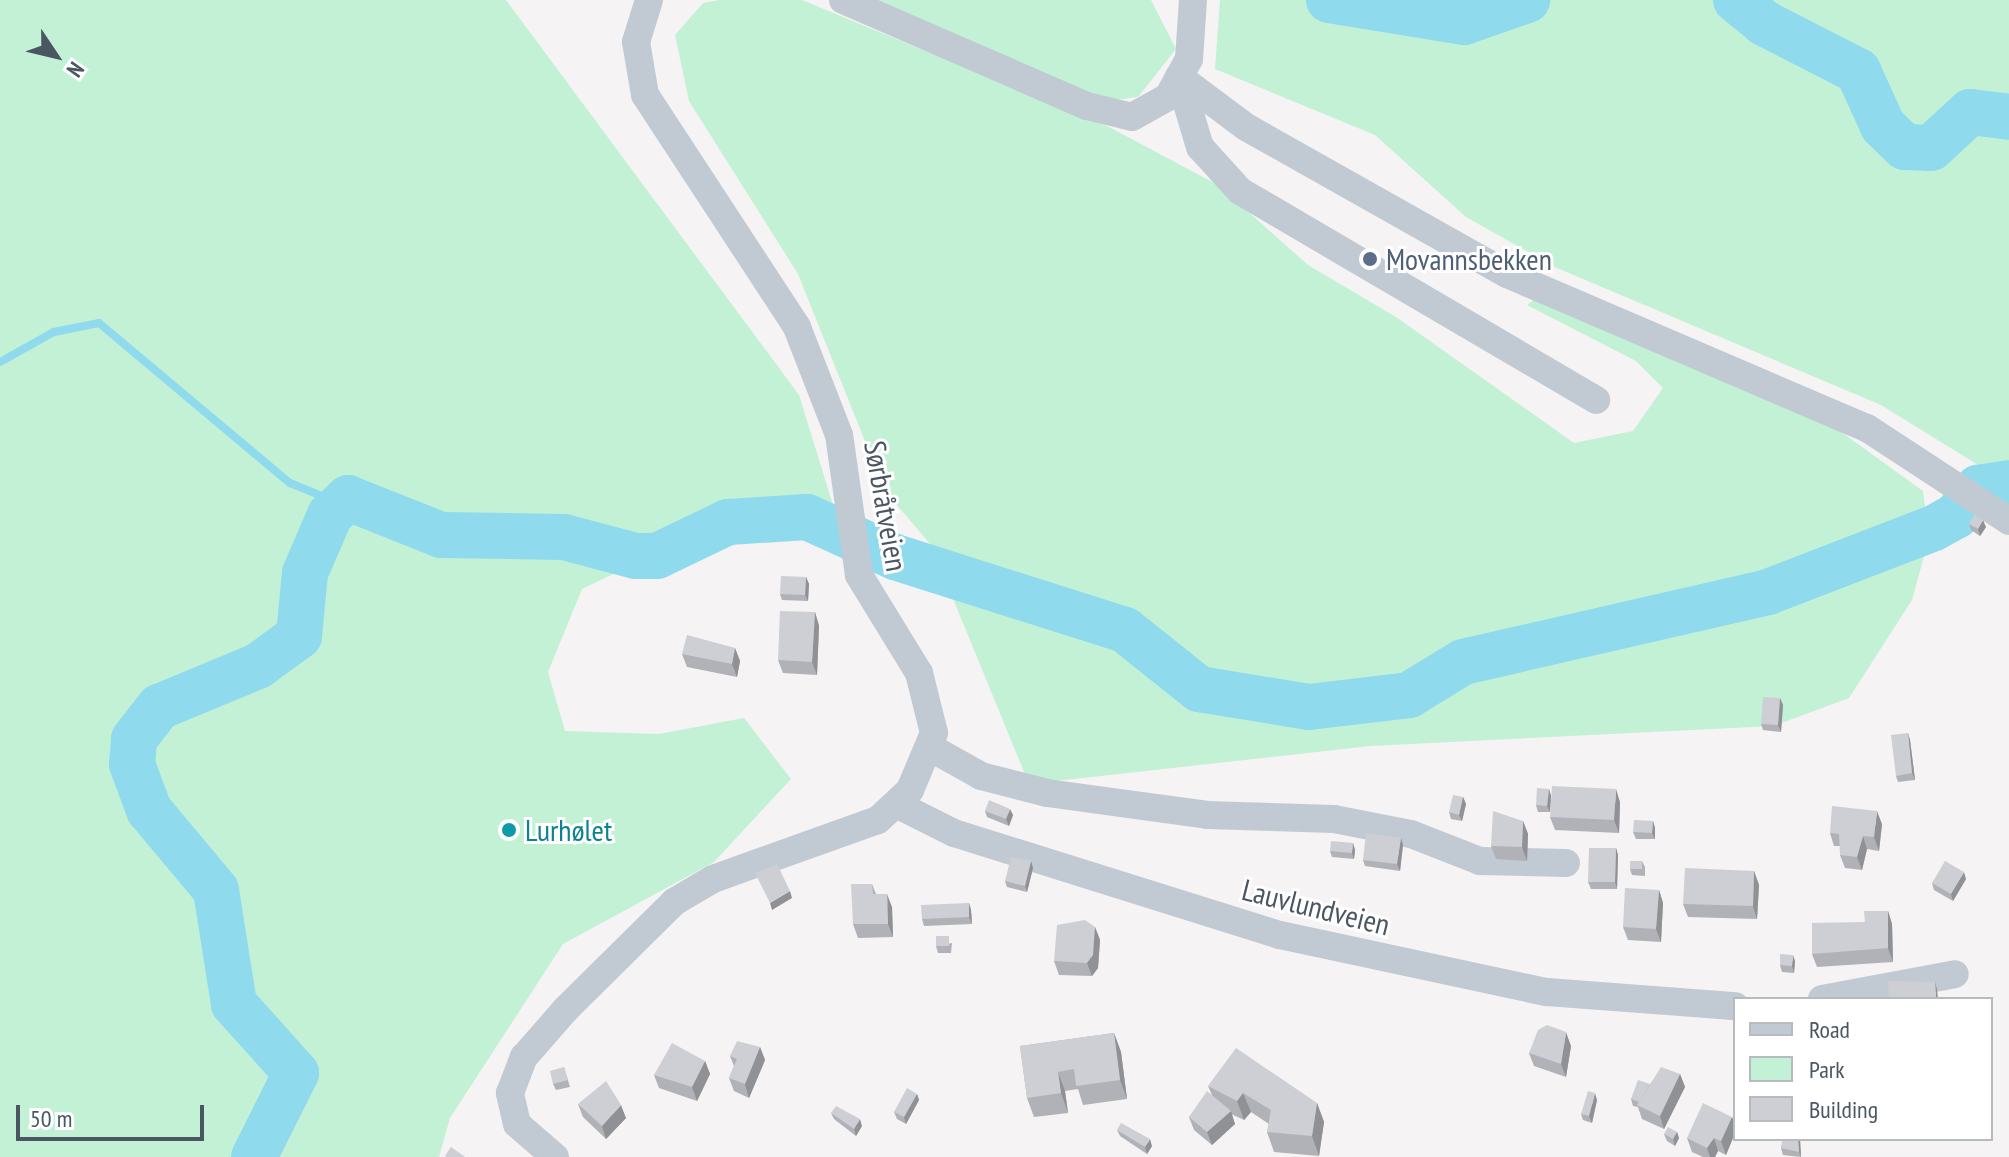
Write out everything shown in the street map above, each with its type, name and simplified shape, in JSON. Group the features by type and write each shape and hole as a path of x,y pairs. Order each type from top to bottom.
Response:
{"street":[{"name":"Sørbråtveien","path":"649,0 636,42 645,95 797,327 839,435 855,556 865,588 919,673 933,715 931,748"},
{"path":"843,0 1117,117 1157,107 1179,77 1189,59 1193,0"},
{"path":"1179,77 1200,147 1240,191 1596,400"},
{"path":"1179,77 1246,127 1507,274 1824,407 2009,521"},
{"path":"555,1157 517,1124 513,1074 646,925 713,879 844,834 898,805 931,748 981,776 1047,793 1207,815 1334,819 1411,834 1480,861 1566,863"},
{"name":"Lauvlundveien","path":"898,805 954,833 1280,935 1534,990 1733,1006"},
{"path":"1833,997 1955,974"}],"green space":[{"path":"0,0 506,0 799,395 833,505 792,541 701,532 582,589 548,672 565,731 659,734 744,718 791,779 714,862 563,944 450,1118 439,1157 0,1157"},
{"path":"719,0 802,0 1109,127 1218,185 1308,265 1396,317 1574,443 1633,431 1663,388 1636,361 1527,305 1542,293 1801,403 1923,491 1929,538 1912,600 1849,698 1773,726 1370,746 1029,784 931,545 885,491 798,274 689,101 675,35 703,3"},
{"path":"868,0 1151,0 1176,49 1138,97 1107,101"},
{"path":"1220,0 2009,0 2009,484 1881,405 1557,268 1466,217 1375,135 1215,69"}],"building":[{"path":"1974,515 1983,520 1978,529 1969,524"},
{"path":"781,576 806,577 805,595 780,594"},
{"path":"780,611 815,612 812,662 778,660"},
{"path":"687,635 735,648 732,664 682,654"},
{"path":"1763,697 1780,698 1778,725 1761,724"},
{"path":"1908,733 1912,773 1896,776 1891,735"},
{"path":"1552,786 1616,789 1614,820 1550,817"},
{"path":"1537,788 1549,789 1547,806 1536,805"},
{"path":"1453,795 1463,797 1459,815 1449,812"},
{"path":"989,800 1010,809 1006,819 985,811"},
{"path":"1832,806 1877,811 1874,837 1863,836 1857,857 1840,855 1839,834 1830,833"},
{"path":"1493,811 1523,821 1522,847 1491,846"},
{"path":"1634,820 1653,821 1652,833 1633,832"},
{"path":"1366,833 1401,838 1397,864 1363,860"},
{"path":"1331,841 1353,843 1352,853 1330,851"},
{"path":"1589,848 1616,848 1615,882 1588,882"},
{"path":"1011,857 1031,861 1025,886 1005,881"},
{"path":"1630,861 1642,861 1642,869 1630,869"},
{"path":"1945,861 1964,872 1951,894 1932,883"},
{"path":"777,864 790,891 770,903 755,873"},
{"path":"1685,868 1754,871 1753,906 1683,904"},
{"path":"851,884 872,884 873,894 887,894 888,924 853,924"},
{"path":"1625,888 1659,890 1656,929 1623,927"},
{"path":"969,903 969,917 922,919 921,905"},
{"path":"1864,911 1888,911 1888,948 1812,954 1812,923 1865,922"},
{"path":"1085,920 1095,927 1093,955 1087,963 1054,961 1057,925"},
{"path":"936,936 949,936 949,946 936,946"},
{"path":"1780,954 1793,955 1792,966 1780,965"},
{"path":"1888,981 1935,982 1936,997 1889,997"},
{"path":"1547,1025 1566,1032 1561,1064 1529,1053 1538,1030"},
{"path":"1114,1033 1120,1080 1076,1086 1074,1069 1058,1072 1061,1093 1027,1098 1020,1046"},
{"path":"737,1041 760,1047 745,1084 729,1078 737,1059 730,1056"},
{"path":"672,1043 705,1061 692,1087 654,1075"},
{"path":"1236,1048 1317,1103 1312,1136 1267,1132 1271,1110 1243,1093 1237,1101 1208,1086"},
{"path":"564,1067 568,1080 553,1084 550,1071"},
{"path":"1661,1067 1680,1074 1660,1116 1637,1105"},
{"path":"1638,1080 1650,1084 1639,1102 1631,1099"},
{"path":"606,1081 621,1105 602,1126 578,1104"},
{"path":"907,1088 917,1094 904,1117 894,1112"},
{"path":"1207,1091 1231,1111 1207,1132 1189,1117"},
{"path":"1588,1091 1595,1093 1589,1116 1581,1114"},
{"path":"1703,1103 1732,1117 1721,1141 1714,1138 1707,1148 1687,1138"},
{"path":"836,1106 860,1119 854,1129 831,1113"},
{"path":"1121,1123 1150,1139 1145,1147 1117,1130"},
{"path":"1668,1127 1677,1132 1673,1139 1664,1134"},
{"path":"1783,1141 1798,1141 1799,1152 1781,1148"},
{"path":"451,1147 465,1157 445,1156"}],"waterway":[{"name":"Movannsbekken","path":"1329,0 1464,22 1527,0"},
{"name":"Movannsbekken","path":"1736,0 1764,23 1858,71 1883,126 1905,147 1931,148 1970,112 2009,117"},
{"path":"0,362 54,332 99,323 290,483 339,503"},
{"name":"Movannsbekken","path":"254,1157 296,1073 234,1004 216,890 149,810 132,764 134,739 159,707 258,666 299,636 305,573 330,515 348,498 441,535 564,537 636,556 657,556 728,522 807,517 895,557 1125,630 1199,689 1309,707 1409,695 1463,662 1768,592 1934,528 1956,516 1978,488 2009,483"}],"place":[{"name":"Movannsbekken","path":"1370,259"},
{"name":"Lurhølet","path":"509,830"}]}
